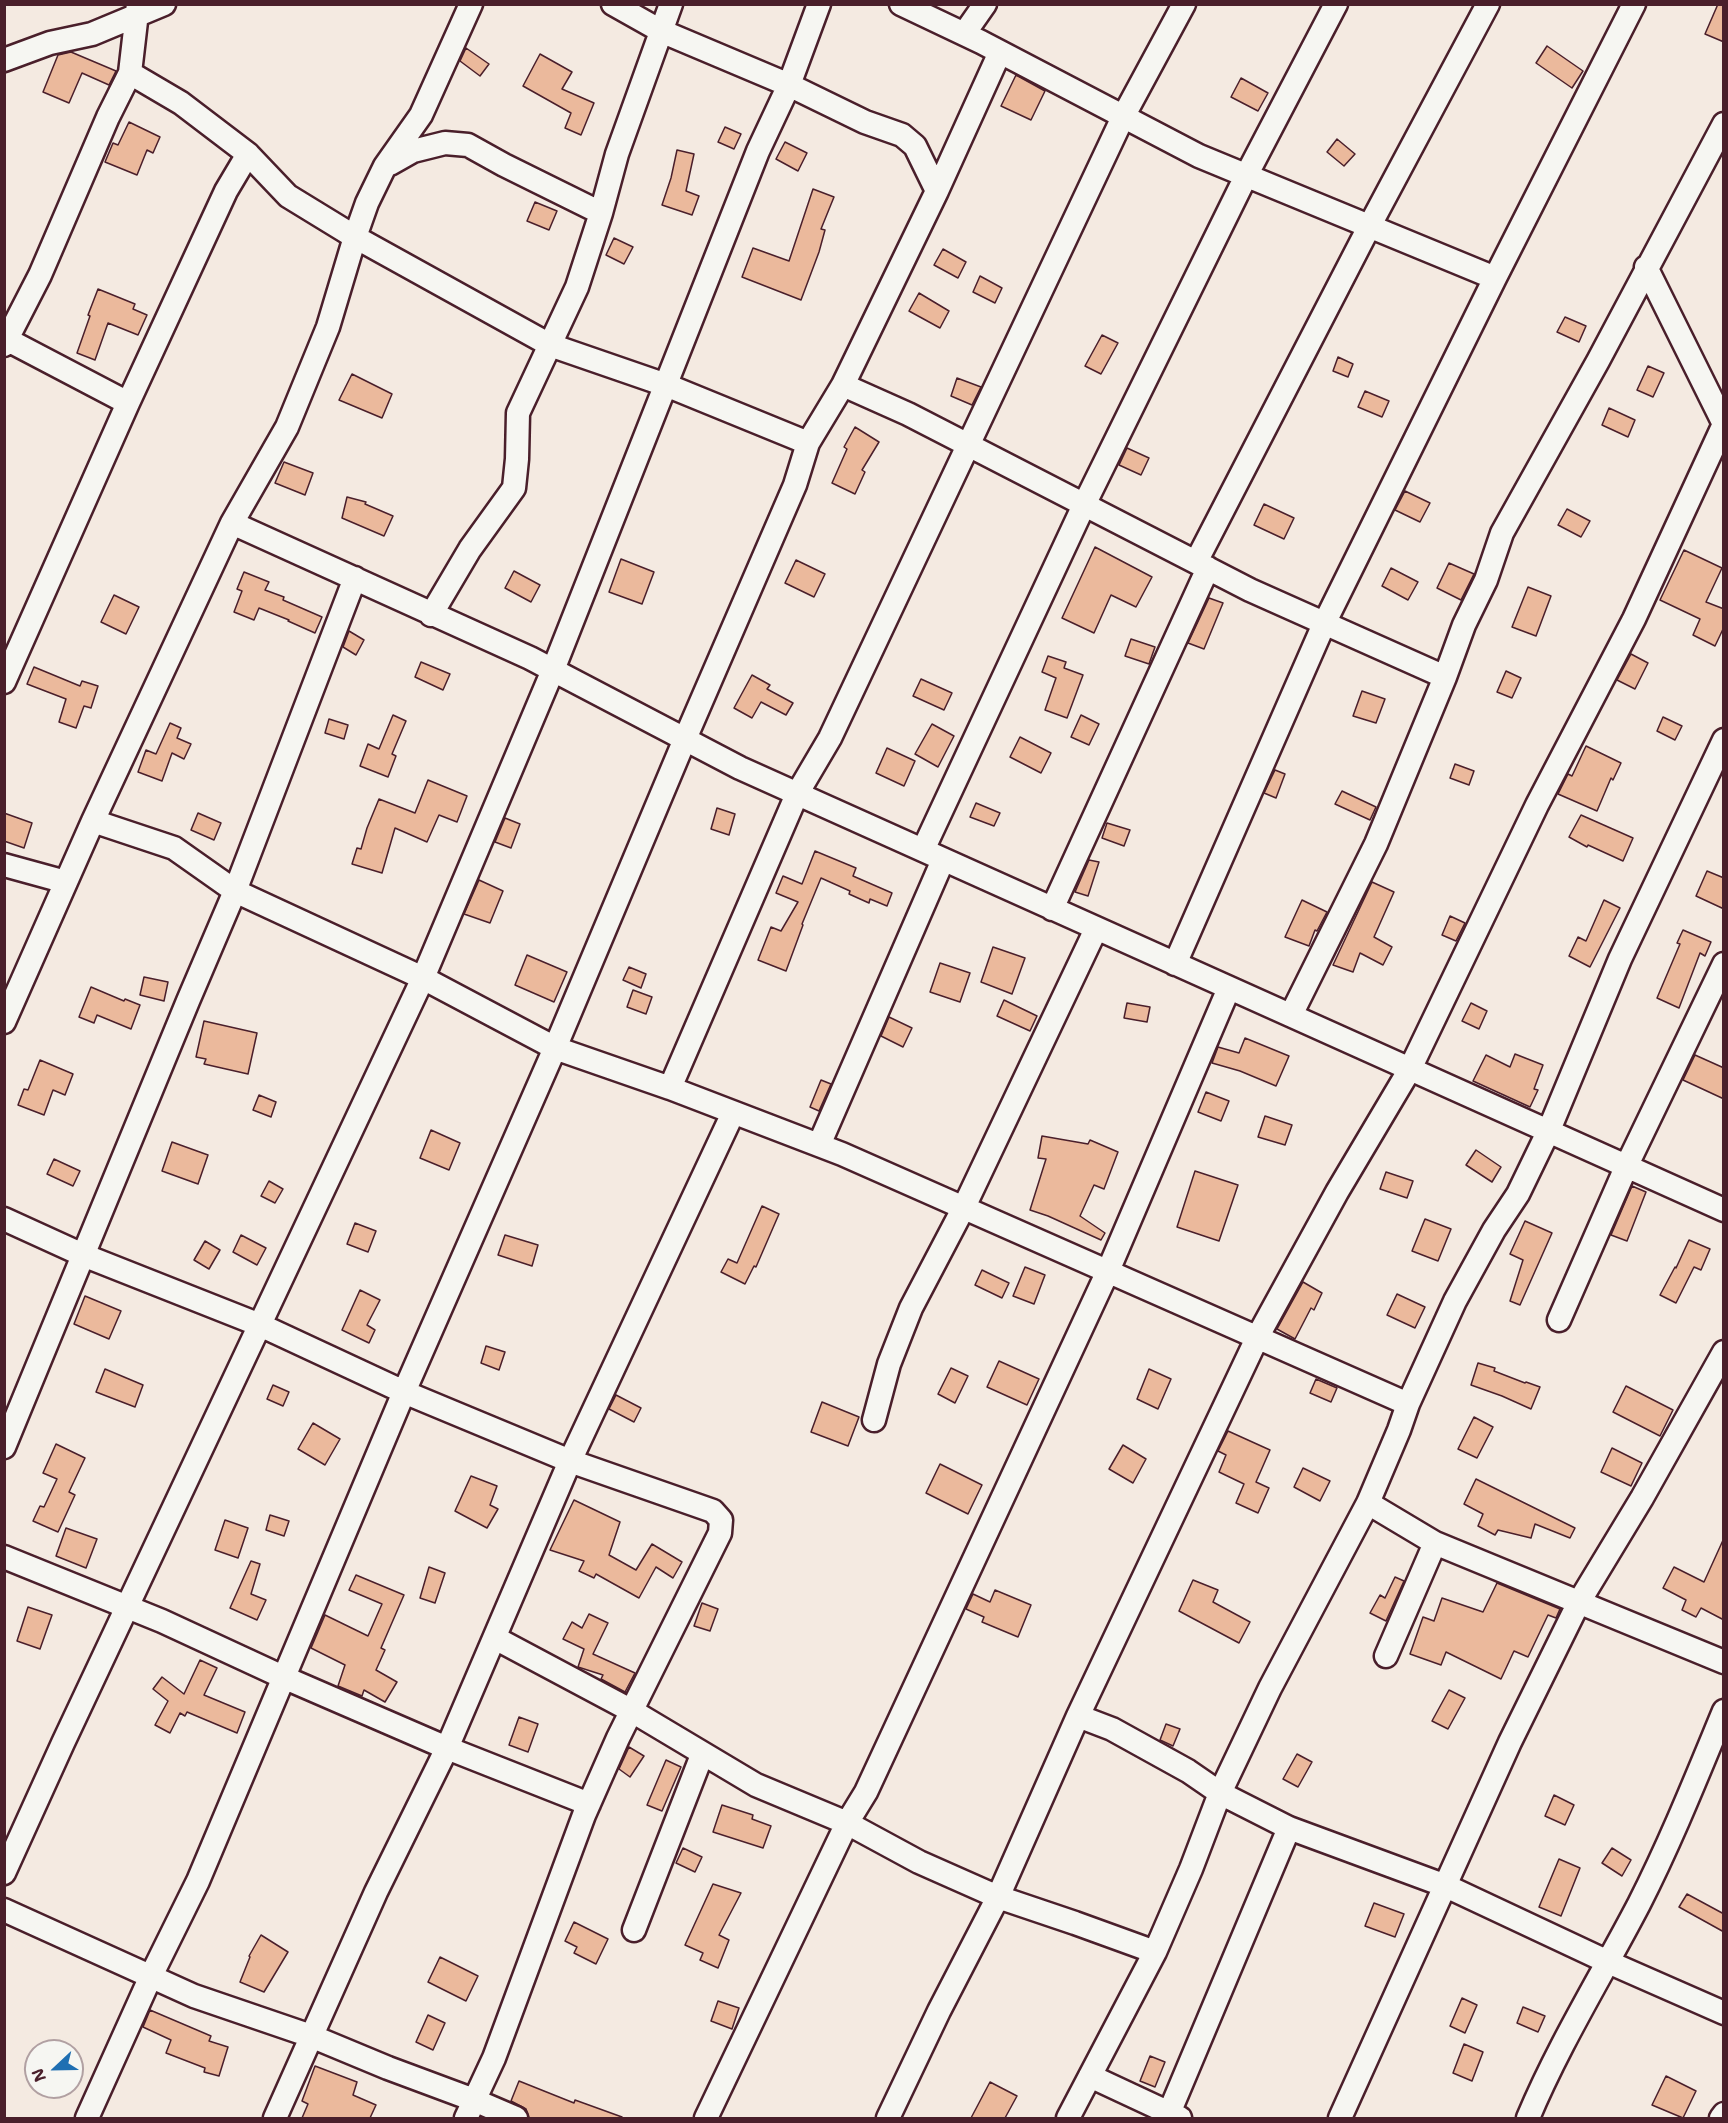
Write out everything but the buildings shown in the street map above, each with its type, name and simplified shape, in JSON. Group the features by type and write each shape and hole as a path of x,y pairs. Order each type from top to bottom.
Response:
{"street":[{"path":"4,60 50,42 92,34 138,10 164,4"},
{"path":"4,1022 93,821 232,523 287,427 328,327 355,237 368,203 385,166 422,114 471,4"},
{"path":"613,4 661,31 789,85 865,122 902,135 915,146 937,191"},
{"path":"431,615 470,549 514,488 518,413 577,287 602,213 616,154 671,4"},
{"path":"4,1873 423,978 553,670 758,151 789,85 819,4"},
{"path":"901,4 1000,52 1199,156 1495,278"},
{"path":"964,34 985,4"},
{"path":"670,1088 797,794 830,738 1123,117 1185,4"},
{"path":"819,1145 933,855 1084,504 1246,176 1336,4"},
{"path":"1052,909 1202,565 1370,226 1488,4"},
{"path":"1175,964 1324,624 1634,4"},
{"path":"128,403 6,341 40,275 108,117 130,74 138,10"},
{"path":"87,2118 151,1976 198,1881 404,1392 555,1048 684,739 795,485 808,444 843,386 937,191 1000,52"},
{"path":"130,74 181,103 248,154 288,196 355,237 550,345 666,385 808,444"},
{"path":"1291,1015 1376,844 1464,625 1486,580 1502,533 1598,361 1724,124"},
{"path":"385,166 413,151 445,143 468,145 602,213"},
{"path":"4,682 128,403 226,191 248,154"},
{"path":"888,2118 939,2011 998,1898 1078,1716 1258,1336 1337,1192 1410,1069 1537,805 1634,619 1724,424 1646,267"},
{"path":"843,386 908,414 1202,565 1324,624 1445,677"},
{"path":"232,523 553,670 740,768 1724,1210"},
{"path":"4,1447 235,891 355,579"},
{"path":"1068,2118 1155,1952 1191,1869 1220,1793 1270,1688 1368,1503 1408,1404 1455,1301 1494,1230 1518,1194 1549,1130 1620,959 1724,740"},
{"path":"93,821 174,848 235,891 423,978 555,1048 670,1088 819,1145 1258,1336 1408,1404"},
{"path":"4,866 66,882"},
{"path":"874,1420 889,1364 911,1308 964,1208 1096,929"},
{"path":"1559,1320 1627,1165 1724,964"},
{"path":"706,2118 846,1823 866,1792 1108,1271 1229,988"},
{"path":"275,2118 376,1892 447,1748 570,1461 733,1113"},
{"path":"4,1219 83,1255 260,1325 404,1392 570,1461 713,1511 721,1520 720,1533 618,1737 589,1804 494,2058 470,2109"},
{"path":"1340,2118 1510,1742 1579,1602 1642,1498 1724,1352"},
{"path":"1368,1503 1435,1543 1724,1662"},
{"path":"1386,1656 1435,1543"},
{"path":"4,1557 162,1621 283,1677 447,1748 589,1804"},
{"path":"495,1638 632,1712 756,1785 846,1823 919,1862 998,1898 1155,1952"},
{"path":"1528,2118 1576,2018 1640,1902 1679,1820 1724,1712"},
{"path":"1078,1716 1123,1734 1188,1771 1220,1793 1289,1828 1446,1886 1608,1962 1724,2013"},
{"path":"634,1930 702,1755"},
{"path":"1090,2076 1172,2117 1289,1828"},
{"path":"4,1910 194,1996 311,2036 388,2068 470,2109 516,2118"},
{"path":"1721,2118 1724,2114"}]}
